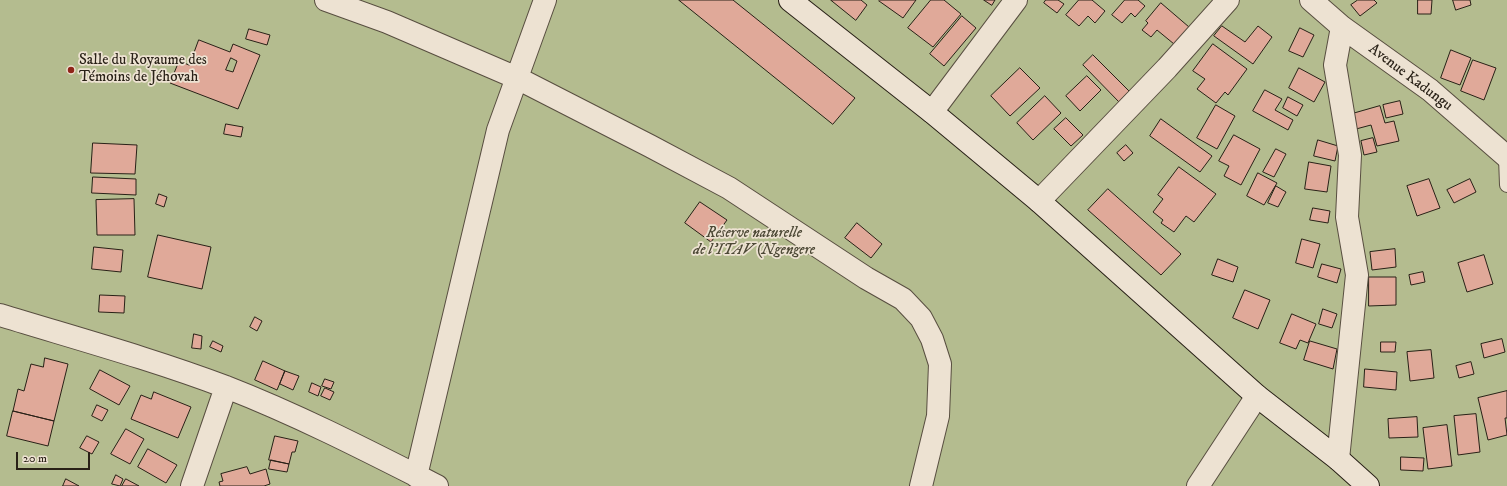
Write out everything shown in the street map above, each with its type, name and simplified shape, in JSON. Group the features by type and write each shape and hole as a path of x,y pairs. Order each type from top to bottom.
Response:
{"street":[{"path":"326,0 387,22 517,78 650,146 729,188 866,278 903,299 921,318 932,338 940,364 938,416 921,486"},
{"path":"416,476 498,130 545,0"},
{"path":"932,112 1016,0"},
{"path":"1039,201 1167,68 1228,0"},
{"name":"Avenue Kadungu","path":"1311,0 1342,27 1430,90 1507,156"},
{"path":"793,1 932,112 1039,201 1257,396 1338,459 1368,486"},
{"path":"1338,459 1357,275 1347,217 1350,155 1336,65 1342,27"},
{"path":"0,315 125,352 226,387 337,435 437,486"},
{"path":"192,486 226,387"},
{"path":"1198,486 1257,396"}],"lane":[{"path":"1507,156 1507,185"}],"green space":[{"name":"Réserve naturelle de l'ITAV (Ngengere","path":"0,0 1507,0 1507,486 0,486"}],"building":[{"path":"679,0 733,0 855,98 833,124"},
{"path":"831,0 861,0 867,5 856,20"},
{"path":"916,0 903,18 879,1"},
{"path":"931,0 944,0 961,14 933,47 908,28"},
{"path":"984,0 995,0 992,5"},
{"path":"1046,0 1058,0 1064,4 1057,13 1044,3"},
{"path":"1079,0 1092,0 1105,11 1095,23 1088,16 1079,26 1066,15"},
{"path":"1125,0 1138,0 1145,6 1135,17 1131,13 1122,23 1112,15"},
{"path":"1358,0 1374,0 1377,3 1360,16 1351,5"},
{"path":"1418,0 1432,0 1431,14 1418,14"},
{"path":"1453,0 1470,0 1471,5 1456,10"},
{"path":"1161,3 1189,27 1174,44 1157,30 1151,37 1142,30 1148,23 1146,21"},
{"path":"962,16 976,28 944,66 930,54"},
{"path":"1222,26 1245,42 1258,26 1272,37 1253,64 1214,36"},
{"path":"1300,28 1314,35 1303,57 1289,51"},
{"path":"249,29 270,35 267,45 246,39"},
{"path":"199,40 230,52 233,44 260,55 238,109 170,83 179,61 189,65","holes":["231,58 237,61 233,72 226,70"]},
{"path":"1213,44 1247,69 1228,95 1225,92 1216,103 1197,89 1205,79 1193,71"},
{"path":"1451,50 1471,58 1460,85 1441,78"},
{"path":"1093,55 1129,91 1119,102 1083,65"},
{"path":"1473,60 1496,68 1484,100 1461,91"},
{"path":"1020,68 1040,88 1010,116 991,96"},
{"path":"1299,68 1325,82 1314,102 1289,88"},
{"path":"1087,76 1101,90 1080,111 1066,96"},
{"path":"1265,90 1282,99 1275,110 1293,120 1288,130 1253,111"},
{"path":"1045,96 1061,113 1033,140 1017,123"},
{"path":"1288,97 1303,105 1297,116 1283,108"},
{"path":"1400,101 1403,114 1386,118 1383,105"},
{"path":"1216,105 1235,116 1217,149 1197,138"},
{"path":"1380,106 1385,123 1394,121 1399,141 1377,146 1371,125 1356,129 1352,114"},
{"path":"1066,118 1083,135 1071,146 1054,129"},
{"path":"1161,119 1212,156 1200,172 1150,136"},
{"path":"226,124 243,127 241,137 224,134"},
{"path":"1234,135 1260,149 1241,185 1224,176 1229,166 1219,161"},
{"path":"1373,138 1377,152 1364,155 1361,141"},
{"path":"1318,140 1338,146 1335,161 1314,156"},
{"path":"93,143 137,145 135,174 91,173"},
{"path":"1126,145 1133,153 1124,161 1117,153"},
{"path":"1276,149 1286,154 1274,177 1263,172"},
{"path":"1309,162 1331,166 1327,192 1305,189"},
{"path":"1179,167 1216,194 1194,222 1186,216 1174,232 1161,223 1163,220 1153,212 1163,199 1158,195"},
{"path":"1258,173 1277,183 1264,205 1247,196"},
{"path":"93,177 136,179 136,195 92,193"},
{"path":"1429,179 1440,208 1417,216 1407,186"},
{"path":"1470,179 1476,192 1454,203 1447,190"},
{"path":"1276,186 1286,192 1278,207 1268,203"},
{"path":"1108,189 1181,254 1161,275 1088,210"},
{"path":"159,194 167,197 164,207 156,204"},
{"path":"134,199 135,235 97,235 96,200"},
{"path":"700,202 727,220 711,242 685,223"},
{"path":"1313,208 1330,211 1328,223 1310,220"},
{"path":"857,223 882,244 871,258 845,238"},
{"path":"158,235 211,247 202,289 148,277"},
{"path":"1302,239 1320,244 1313,268 1296,263"},
{"path":"94,247 123,250 121,272 92,269"},
{"path":"1395,249 1396,267 1372,270 1370,252"},
{"path":"1484,255 1493,284 1467,292 1458,263"},
{"path":"1218,259 1238,267 1233,282 1212,275"},
{"path":"1322,264 1341,269 1337,283 1318,277"},
{"path":"1423,272 1425,282 1411,285 1409,275"},
{"path":"1369,277 1396,277 1396,305 1369,306"},
{"path":"1245,290 1270,300 1258,329 1233,318"},
{"path":"100,295 125,296 124,313 99,312"},
{"path":"1323,309 1337,314 1332,328 1319,324"},
{"path":"1292,314 1316,324 1308,343 1300,340 1296,349 1280,343"},
{"path":"255,317 262,321 257,331 250,327"},
{"path":"194,334 202,336 201,349 192,348"},
{"path":"1502,339 1505,352 1484,358 1481,344"},
{"path":"213,341 223,346 221,352 210,347"},
{"path":"1310,341 1337,349 1333,369 1304,360"},
{"path":"1381,342 1396,342 1395,352 1381,352"},
{"path":"1431,350 1434,378 1410,381 1407,352"},
{"path":"45,358 68,364 54,421 13,411 18,389 24,391 31,364 43,367"},
{"path":"263,361 285,371 277,390 255,380"},
{"path":"1471,362 1474,374 1459,378 1456,366"},
{"path":"1365,369 1397,372 1396,390 1364,387"},
{"path":"100,370 130,386 119,405 90,389"},
{"path":"285,371 299,376 293,390 280,384"},
{"path":"325,379 334,382 331,389 322,386"},
{"path":"312,383 321,387 318,396 309,392"},
{"path":"325,388 334,392 330,400 321,396"},
{"path":"1507,391 1507,418 1505,418 1507,435 1488,440 1478,398"},
{"path":"154,392 191,407 178,438 131,419 141,395 151,399"},
{"path":"97,405 108,410 102,421 92,416"},
{"path":"13,411 54,421 48,446 7,436"},
{"path":"1476,414 1480,452 1458,455 1454,416"},
{"path":"1417,417 1418,437 1389,438 1388,419"},
{"path":"1447,425 1452,466 1428,469 1423,428"},
{"path":"126,429 144,439 130,464 111,454"},
{"path":"87,436 99,442 92,454 80,448"},
{"path":"275,436 298,441 295,452 292,452 289,464 269,460"},
{"path":"148,449 177,465 166,483 138,467"},
{"path":"1401,457 1424,458 1423,471 1401,470"},
{"path":"271,460 289,464 287,472 269,469"},
{"path":"247,467 250,474 266,469 270,484 264,486 220,486 219,482 223,481 221,474"},
{"path":"116,475 123,479 120,486 112,484"},
{"path":"66,479 79,486 63,486"},
{"path":"126,479 139,486 122,486"}],"place":[{"name":"Salle du Royaume des Témoins de Jéhovah","path":"71,70"}]}
